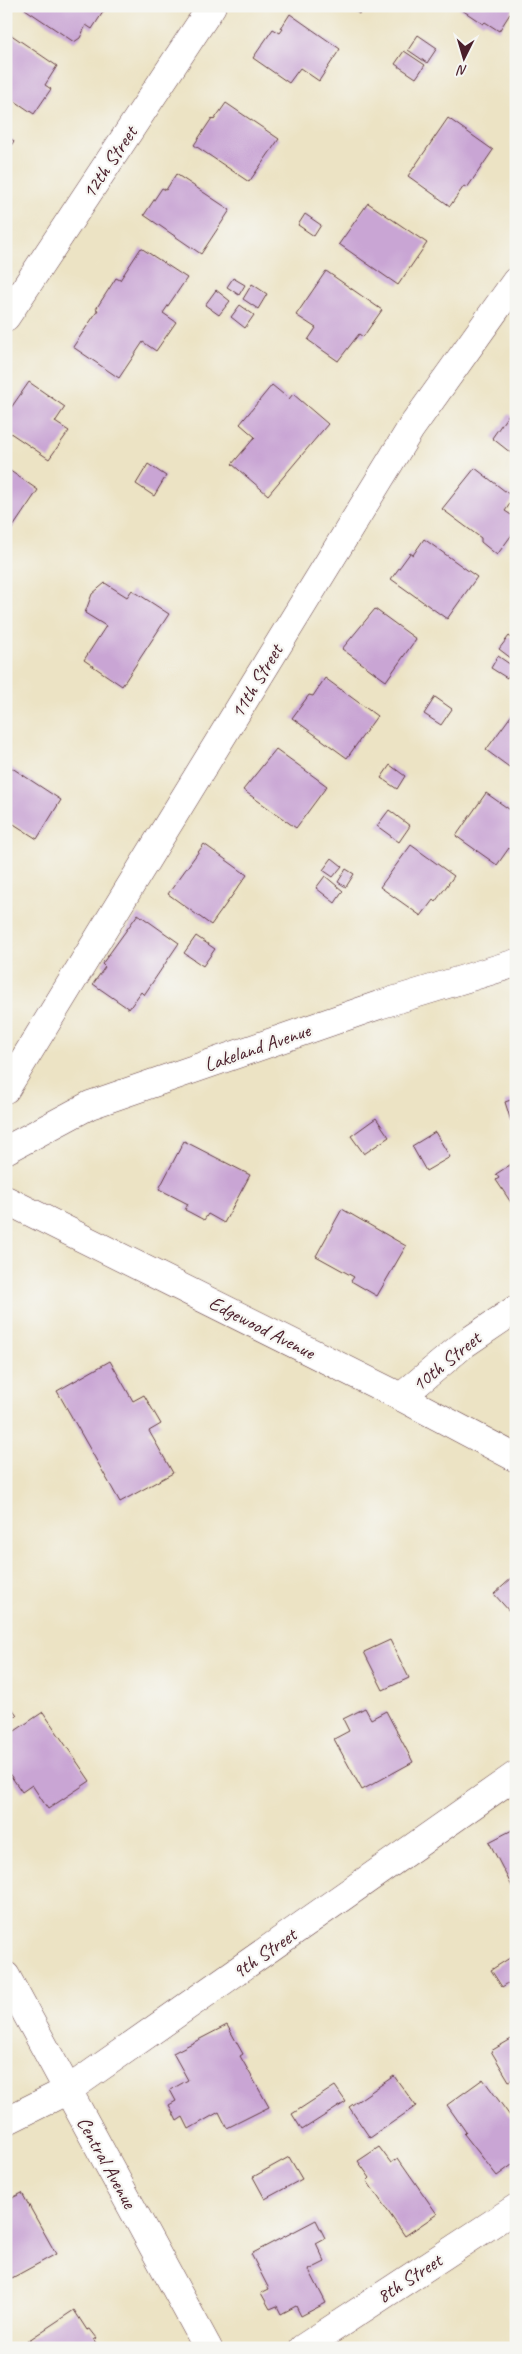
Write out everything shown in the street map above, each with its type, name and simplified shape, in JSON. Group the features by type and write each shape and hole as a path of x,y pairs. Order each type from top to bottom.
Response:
{"street":[{"name":"12th Street","path":"6,317 212,6"},
{"name":"11th Street","path":"6,1089 411,428 516,281"},
{"name":"Lakeland Avenue","path":"6,1150 90,1105 379,1005 516,963"},
{"name":"Edgewood Avenue","path":"6,1200 401,1397 516,1458"},
{"name":"10th Street","path":"401,1397 463,1345 516,1308"},
{"name":"9th Street","path":"6,2121 68,2090 516,1775"},
{"name":"Central Avenue","path":"6,1976 208,2348"},
{"name":"8th Street","path":"303,2348 516,2208"}],"building":[{"path":"27,6 107,6 92,29 86,25 80,38 74,42 25,9"},
{"path":"348,6 364,6 359,14"},
{"path":"456,6 515,6 499,31 485,22 483,24"},
{"path":"290,14 340,49 319,81 300,68 289,83 253,58 273,29 280,33"},
{"path":"7,32 57,66 45,85 51,89 34,114 6,95"},
{"path":"418,35 437,48 427,63 408,50"},
{"path":"404,51 425,65 416,78 395,64"},
{"path":"226,103 279,139 249,182 194,145 212,118 214,120"},
{"path":"448,118 493,150 467,188 464,186 450,206 408,176"},
{"path":"6,136 14,141 6,153"},
{"path":"176,174 230,210 201,254 144,215 162,188 166,190"},
{"path":"368,203 427,243 398,285 339,244"},
{"path":"305,214 321,225 314,236 298,225"},
{"path":"141,248 187,278 163,313 176,322 156,351 143,342 119,378 73,347 98,310 96,309 116,278 120,280"},
{"path":"326,271 382,310 363,337 359,334 338,361 308,340 316,328 296,315"},
{"path":"233,278 245,285 239,295 227,287"},
{"path":"252,284 267,294 258,309 243,299"},
{"path":"216,290 230,301 219,315 205,305"},
{"path":"240,305 254,315 245,328 231,317"},
{"path":"29,382 65,407 55,422 69,431 49,459 6,430 6,415"},
{"path":"272,385 289,399 293,394 328,424 268,495 232,464 255,437 240,424"},
{"path":"516,411 516,457 492,438 509,414 512,416"},
{"path":"148,464 166,476 154,496 136,484"},
{"path":"6,468 38,490 9,533 6,532"},
{"path":"475,468 514,498 505,511 516,518 516,529 497,555 481,542 481,538 442,509"},
{"path":"424,539 477,577 447,619 391,579 410,553 413,555"},
{"path":"105,583 127,597 132,590 169,614 122,686 84,660 106,626 85,613 92,594"},
{"path":"375,609 416,639 386,681 342,649"},
{"path":"509,636 516,641 516,662 499,649"},
{"path":"498,656 514,667 507,678 491,668"},
{"path":"325,678 377,716 347,758 292,718 309,695 313,696"},
{"path":"435,697 452,709 441,725 424,714"},
{"path":"516,709 516,772 486,750"},
{"path":"276,749 327,786 296,828 243,790"},
{"path":"6,764 61,800 37,839 6,819"},
{"path":"390,765 405,776 397,789 381,778"},
{"path":"486,793 516,814 516,844 511,850 509,848 497,865 456,836"},
{"path":"389,810 410,826 399,842 377,826"},
{"path":"204,844 247,875 211,925 168,894"},
{"path":"411,845 454,876 435,902 433,900 421,916 380,887"},
{"path":"332,858 342,866 333,877 323,870"},
{"path":"346,869 354,874 346,887 338,882"},
{"path":"325,876 343,891 335,903 316,888"},
{"path":"138,914 179,943 144,995 141,992 129,1009 93,984 105,967 102,964"},
{"path":"196,936 215,949 203,966 184,953"},
{"path":"516,1098 516,1119 511,1121 505,1102"},
{"path":"376,1118 389,1137 364,1154 351,1136"},
{"path":"435,1132 450,1157 426,1171 412,1146"},
{"path":"184,1141 250,1175 224,1223 208,1214 204,1220 185,1210 188,1204 159,1189"},
{"path":"516,1161 516,1210 496,1180 499,1178 496,1174"},
{"path":"342,1209 406,1246 377,1296 351,1281 354,1277 316,1256"},
{"path":"110,1361 133,1401 144,1395 161,1424 149,1431 173,1473 120,1502 57,1391"},
{"path":"513,1577 516,1580 516,1606 510,1612 494,1594"},
{"path":"390,1640 409,1678 383,1690 364,1652"},
{"path":"6,1700 17,1715 6,1722"},
{"path":"365,1708 371,1719 386,1711 413,1762 362,1790 334,1739 349,1731 343,1719"},
{"path":"43,1712 90,1781 48,1809 32,1785 22,1792 6,1769 6,1737"},
{"path":"516,1828 516,1894 489,1842"},
{"path":"516,1954 516,1978 502,1987 491,1970"},
{"path":"227,2025 243,2054 240,2056 269,2107 227,2128 219,2112 189,2129 183,2117 177,2121 169,2105 176,2101 170,2090 188,2080 173,2053"},
{"path":"513,2038 516,2043 516,2077 509,2081 491,2051"},
{"path":"394,2076 416,2106 370,2138 349,2107"},
{"path":"483,2079 516,2124 516,2162 497,2176 464,2134 466,2132 447,2105"},
{"path":"335,2086 346,2102 302,2130 292,2114"},
{"path":"379,2147 391,2163 398,2158 437,2214 405,2236 367,2181 370,2178 358,2161"},
{"path":"289,2157 302,2179 265,2199 253,2177"},
{"path":"22,2193 56,2254 12,2278 6,2268 6,2201"},
{"path":"316,2220 325,2238 316,2243 325,2262 309,2270 326,2303 301,2316 296,2306 281,2314 277,2306 270,2309 261,2293 269,2289 251,2254"},
{"path":"74,2310 87,2330 90,2329 97,2338 94,2340 99,2348 17,2348"}]}
